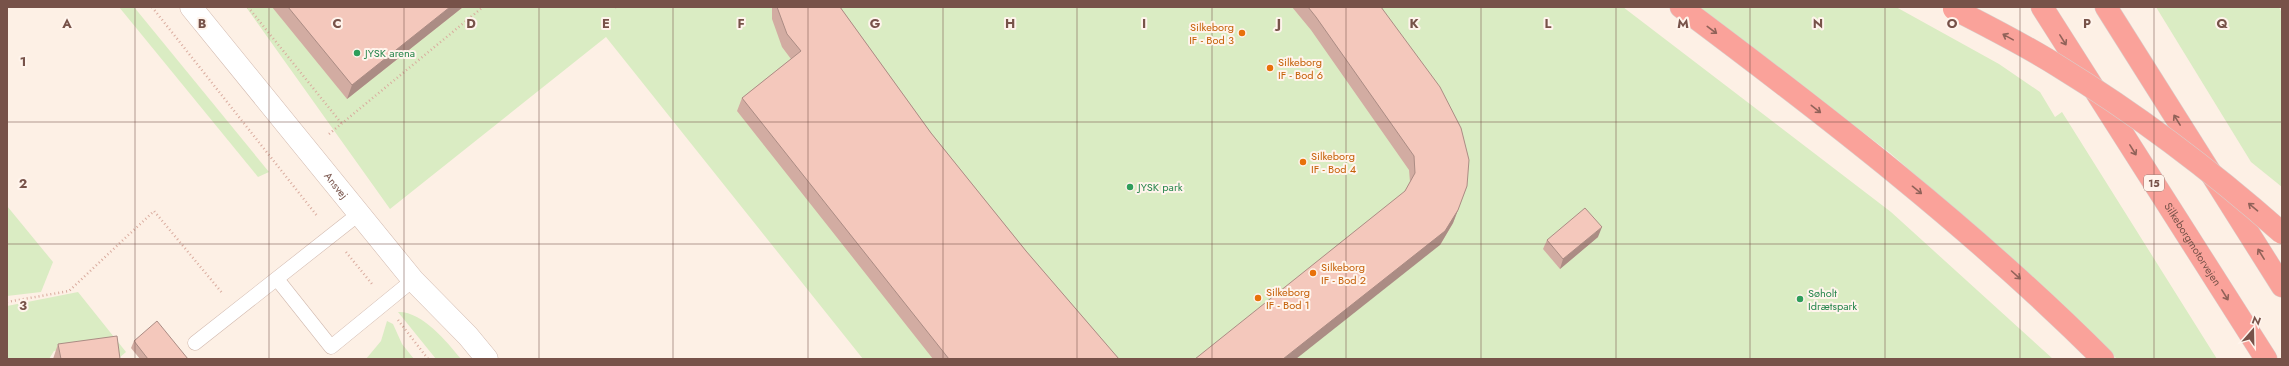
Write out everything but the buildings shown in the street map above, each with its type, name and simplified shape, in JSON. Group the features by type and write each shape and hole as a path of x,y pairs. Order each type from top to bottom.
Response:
{"highway":[{"path":"1681,7 1857,141 1959,224 2022,281 2103,359"},
{"name":"Silkeborgmotorvejen","path":"2042,7 2266,359"},
{"path":"2106,7 2282,286"},
{"path":"1953,8 2058,66 2151,127 2202,165 2282,233"}],"street":[{"name":"Ansvej","path":"191,7 413,280 468,336 487,359"}],"lane":[{"path":"195,344 360,213"},
{"path":"277,279 331,347 413,280"}],"path":[{"path":"152,7 375,288 428,359"},
{"path":"248,7 342,124 483,7"},
{"path":"7,302 69,291 154,211 237,311"}],"green space":[{"path":"119,7 134,7 269,172 258,177"},
{"path":"246,7 1623,7 1891,212 2053,359 863,359 606,37 390,209"},
{"path":"1699,7 1896,7 1999,64 2040,92 2055,117 2062,112 2217,359 2117,359 2017,263 1890,153"},
{"path":"2156,7 2279,7 2282,13 2282,187 2251,162"},
{"path":"7,206 53,262 41,292 7,296"},
{"path":"78,292 126,352 120,357 111,347 90,344 54,351 49,359 7,359 7,306"},
{"path":"398,312 407,313 425,322 449,344 461,359 436,359"},
{"path":"387,321 393,324 402,344 414,359 366,359 381,341"}],"place":[{"name":"Silkeborg IF - Bod 3","path":"1242,33"},
{"name":"JYSK arena","path":"357,53"},
{"name":"Silkeborg IF - Bod 6","path":"1270,68"},
{"name":"Silkeborg IF - Bod 4","path":"1303,162"},
{"name":"JYSK park","path":"1130,187"},
{"name":"Silkeborg IF - Bod 2","path":"1313,273"},
{"name":"Silkeborg IF - Bod 1","path":"1258,298"},
{"name":"Søholt Idrætspark","path":"1800,299"}]}
